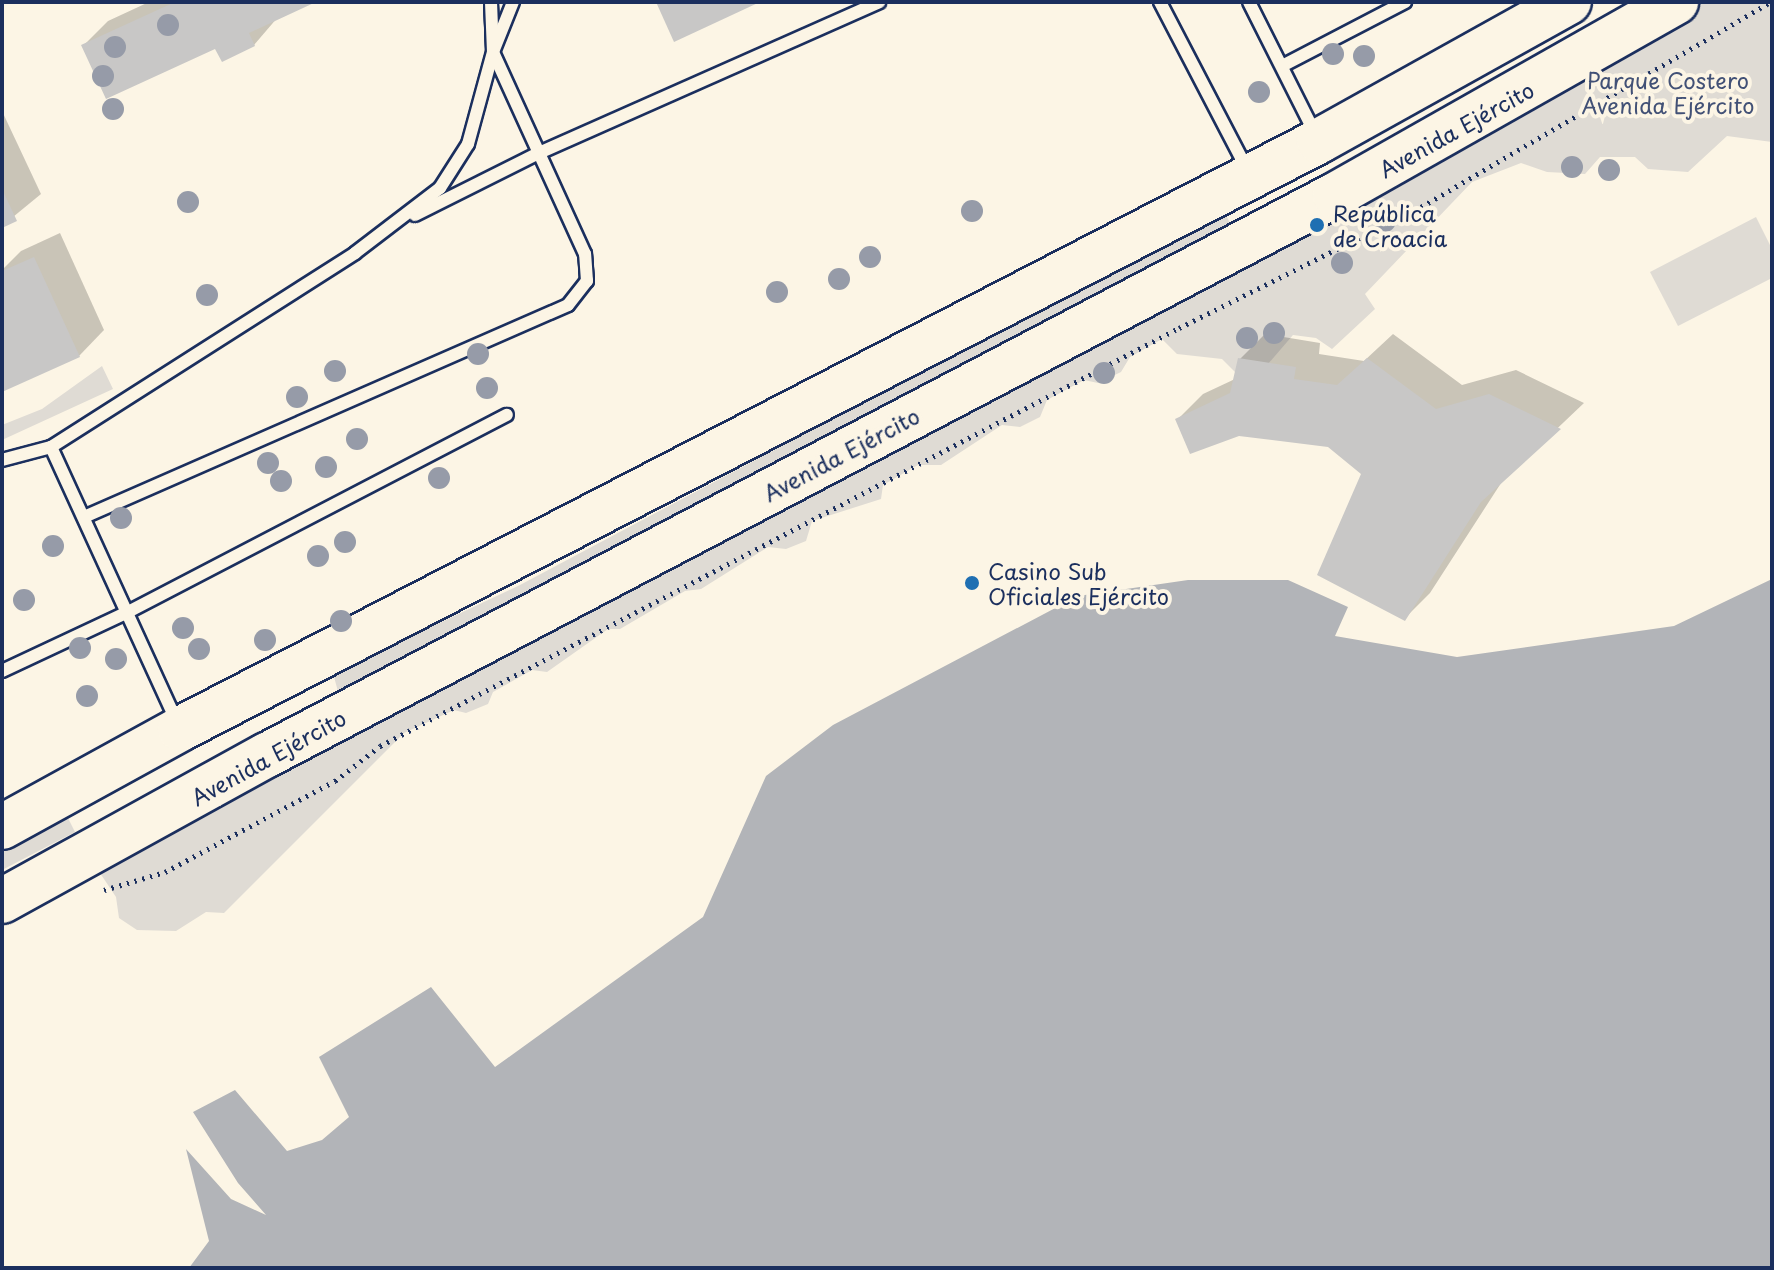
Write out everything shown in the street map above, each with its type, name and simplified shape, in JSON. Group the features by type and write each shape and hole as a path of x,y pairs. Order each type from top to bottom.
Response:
{"highway":[{"path":"2,827 180,729 1319,141 1569,2"},
{"path":"1568,68 1614,22 1616,2"},
{"name":"Avenida Ejército","path":"2,901 267,755 1568,68 1676,2"}],"lane":[{"path":"84,517 568,305 587,281 585,254 493,52 491,2"},
{"path":"2,460 51,447 394,225 440,188 468,144 493,52 513,2"},
{"path":"394,225 541,152 879,2"},
{"path":"1160,2 1250,176"},
{"path":"1249,2 1319,141"},
{"path":"1282,66 1405,2"},
{"path":"2,671 128,612 507,415"},
{"path":"51,447 180,729"}],"path":[{"path":"92,896 165,872 335,781 380,746 1179,328 1421,207 1770,2"}],"green space":[{"name":"Parque Costero Avenida Ejército","path":"1676,2 1772,2 1772,142 1727,136 1688,172 1648,169 1635,157 1600,157 1585,174 1547,172 1521,163 1472,182 1365,294 1375,309 1332,349 1316,338 1293,335 1255,379 1238,375 1222,359 1177,354 1162,339 1130,357 1121,372 1098,383 1084,380 1047,400 1040,417 1020,427 1002,425 941,465 918,465 883,485 881,499 812,521 806,541 786,549 768,547 701,589 685,591 620,629 608,629 547,672 532,670 493,692 488,704 466,713 454,710 404,733 224,913 206,912 176,931 137,930 119,918 116,897 98,870"},
{"path":"1224,211 1233,229 340,699 333,673 520,585"},
{"path":"1756,217 1772,249 1772,278 1678,326 1650,272"},
{"path":"102,366 113,389 2,440 2,425 42,409"},
{"path":"66,814 75,832 2,870 2,849"}],"shaded area":[{"path":"1772,579 1772,1268 189,1268 209,1241 186,1149 231,1199 266,1215 238,1183 193,1112 235,1090 287,1151 322,1140 349,1117 319,1057 431,987 495,1067 703,917 766,776 833,725 1078,596 1188,580 1288,580 1348,607 1335,636 1457,657 1674,626"}],"building":[{"path":"175,2 316,2 249,33 255,46 222,62 215,49 106,99 81,45"},
{"path":"656,2 760,2 674,42"},
{"path":"2,189 17,221 2,228"},
{"path":"34,257 80,357 2,392 2,271"},
{"path":"1238,358 1296,367 1294,379 1337,385 1367,358 1436,409 1489,394 1561,429 1481,502 1405,621 1317,575 1361,474 1328,447 1239,436 1190,454 1175,419 1230,393"}],"place":[{"name":"República de Croacia","path":"1317,225"},
{"name":"Casino Sub Oficiales Ejército","path":"972,583"}]}
